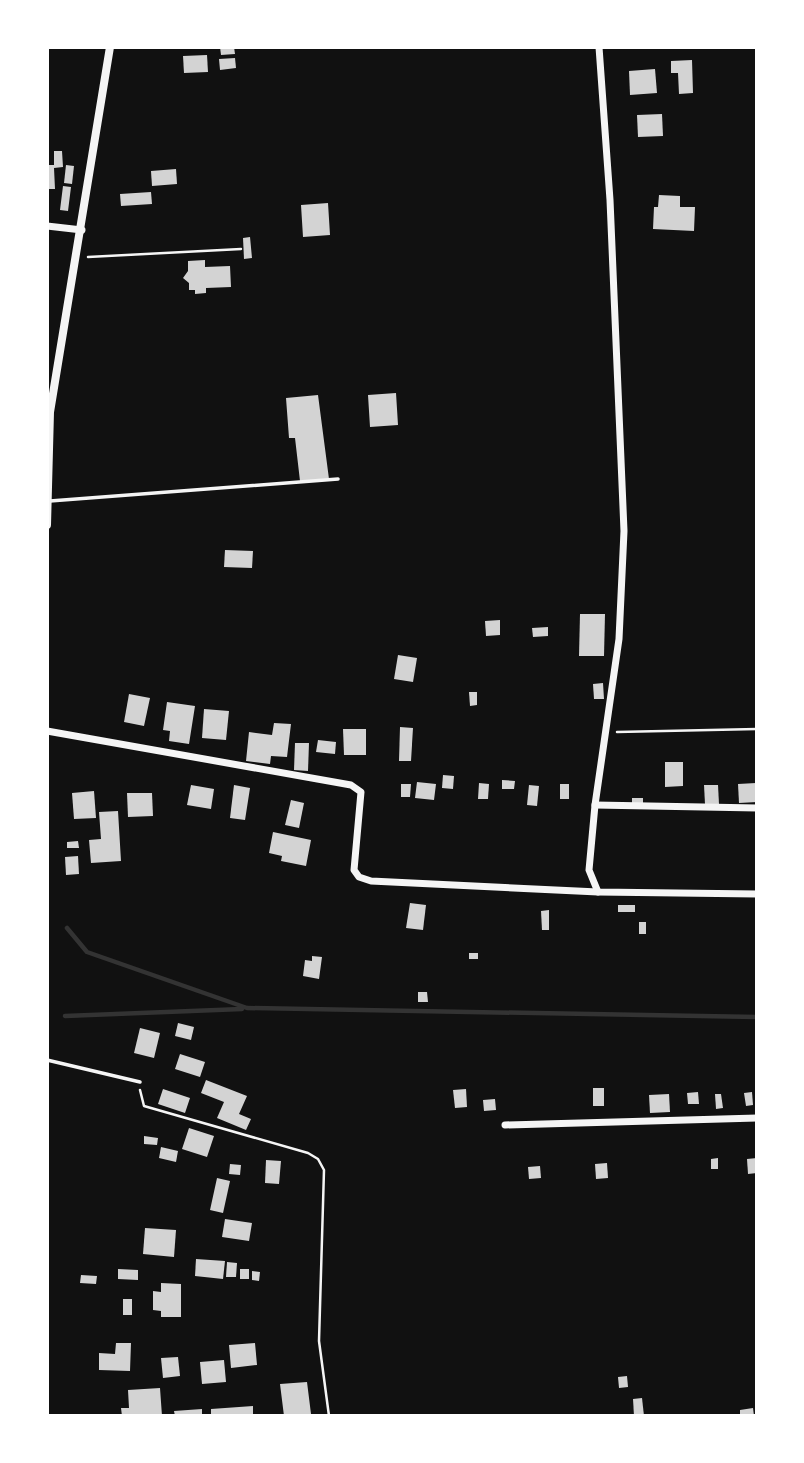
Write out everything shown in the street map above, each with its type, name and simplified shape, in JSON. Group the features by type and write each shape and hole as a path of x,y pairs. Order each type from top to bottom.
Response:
{"street":[{"path":"47,525 49,412 82,230 110,47"},
{"path":"598,892 589,870 595,805 619,639 624,531 610,200 599,47"},
{"path":"47,226 82,230"},
{"path":"47,731 351,785 361,792 354,870 359,877 371,881 598,892 757,894"},
{"path":"595,805 757,808"},
{"path":"505,1125 757,1118"}],"lane":[{"path":"48,501 338,479"},
{"path":"47,1060 139,1082"}],"path":[{"path":"77,256 111,258 241,250"},
{"path":"606,732 757,729"},
{"path":"139,1082 140,1098 144,1106 307,1153 318,1159 324,1170 319,1341 330,1416"}],"building":[{"path":"220,47 234,47 235,54 221,55"},
{"path":"207,55 208,72 184,73 183,56"},
{"path":"235,58 236,68 220,70 219,59"},
{"path":"692,60 693,93 679,94 678,73 671,73 671,61"},
{"path":"655,69 657,93 630,95 629,71"},
{"path":"662,114 663,136 638,137 637,115"},
{"path":"54,151 62,151 63,167 54,168 55,189 47,189 47,165 54,165"},
{"path":"66,165 74,166 72,184 64,183"},
{"path":"176,169 177,184 152,186 151,171"},
{"path":"63,186 71,187 68,211 60,210"},
{"path":"151,192 152,204 121,206 120,194"},
{"path":"659,195 680,196 680,207 695,207 694,231 653,229 654,207 658,207"},
{"path":"328,203 330,235 303,237 301,205"},
{"path":"250,237 252,258 244,259 243,238"},
{"path":"205,260 205,267 230,266 231,287 206,288 206,293 195,294 195,290 189,290 189,283 183,278 188,271 188,261"},
{"path":"396,393 398,425 370,427 368,395"},
{"path":"318,395 329,479 300,481 295,438 289,438 286,398"},
{"path":"225,550 253,551 252,568 224,567"},
{"path":"580,614 605,614 604,656 579,656"},
{"path":"500,620 500,635 486,636 485,621"},
{"path":"548,627 548,636 533,637 532,628"},
{"path":"398,655 417,658 413,682 394,679"},
{"path":"603,683 604,699 594,699 593,684"},
{"path":"469,692 477,692 477,705 470,706"},
{"path":"129,694 150,698 144,726 124,722"},
{"path":"167,702 195,706 189,744 169,741 170,731 163,730"},
{"path":"204,709 229,711 226,740 202,738"},
{"path":"274,723 291,724 287,757 271,756 270,764 246,761 249,732 272,735"},
{"path":"400,727 413,728 411,761 399,761"},
{"path":"343,729 366,729 366,755 344,755"},
{"path":"318,740 336,742 335,754 316,752"},
{"path":"295,743 309,743 308,771 294,770"},
{"path":"665,762 683,762 683,786 665,787"},
{"path":"443,775 454,776 453,789 442,788"},
{"path":"502,780 515,781 514,789 502,789"},
{"path":"417,782 436,784 434,800 415,798"},
{"path":"479,783 489,784 488,799 478,799"},
{"path":"756,783 757,802 739,803 738,784"},
{"path":"401,784 411,784 410,797 401,797"},
{"path":"560,784 569,784 569,799 560,799"},
{"path":"191,785 214,789 211,809 187,805"},
{"path":"234,785 250,788 245,820 230,818"},
{"path":"529,785 539,786 537,806 527,805"},
{"path":"704,785 718,785 719,804 705,804"},
{"path":"94,791 96,818 74,819 72,793"},
{"path":"127,793 152,793 153,816 128,817"},
{"path":"632,798 643,798 643,803 632,804"},
{"path":"291,800 304,803 299,828 285,825"},
{"path":"118,811 121,861 91,863 89,840 101,839 99,812"},
{"path":"273,832 311,840 306,866 281,861 282,856 269,853"},
{"path":"78,841 79,848 67,848 67,842"},
{"path":"78,856 79,874 66,875 65,857"},
{"path":"410,903 426,905 423,930 406,928"},
{"path":"618,905 635,905 635,912 618,912"},
{"path":"549,910 549,930 542,930 541,911"},
{"path":"639,922 646,922 646,934 639,934"},
{"path":"469,953 478,953 478,959 469,959"},
{"path":"312,956 322,957 319,979 303,976 305,960 312,961"},
{"path":"418,992 427,992 428,1002 418,1002"},
{"path":"178,1023 194,1027 191,1040 175,1036"},
{"path":"140,1028 160,1033 154,1058 134,1053"},
{"path":"180,1054 205,1062 200,1077 175,1069"},
{"path":"206,1080 247,1096 239,1114 251,1119 246,1130 217,1118 224,1102 201,1093"},
{"path":"593,1088 604,1088 604,1106 593,1106"},
{"path":"163,1089 190,1098 185,1113 158,1104"},
{"path":"466,1089 467,1107 455,1108 453,1090"},
{"path":"698,1092 699,1104 688,1104 687,1093"},
{"path":"752,1092 753,1105 746,1106 744,1093"},
{"path":"669,1094 670,1112 650,1113 649,1095"},
{"path":"715,1094 721,1094 723,1108 716,1109"},
{"path":"495,1099 496,1110 484,1111 483,1100"},
{"path":"189,1128 214,1136 207,1157 182,1149"},
{"path":"144,1136 158,1138 157,1145 144,1144"},
{"path":"161,1147 178,1151 176,1162 159,1158"},
{"path":"718,1158 718,1169 711,1169 711,1159"},
{"path":"757,1158 757,1173 748,1174 747,1159"},
{"path":"266,1160 281,1161 279,1184 265,1183"},
{"path":"607,1163 608,1178 596,1179 595,1164"},
{"path":"230,1164 241,1165 240,1175 229,1174"},
{"path":"540,1166 541,1178 529,1179 528,1167"},
{"path":"217,1178 230,1181 223,1213 210,1210"},
{"path":"225,1219 252,1223 249,1241 222,1237"},
{"path":"145,1228 176,1230 174,1257 143,1254"},
{"path":"196,1259 225,1261 223,1279 195,1276"},
{"path":"227,1262 237,1263 236,1277 226,1277"},
{"path":"118,1269 138,1270 138,1280 118,1279"},
{"path":"240,1269 249,1269 249,1279 240,1279"},
{"path":"252,1271 260,1272 259,1281 252,1280"},
{"path":"81,1275 97,1276 96,1284 80,1283"},
{"path":"161,1283 181,1284 181,1317 161,1317 161,1311 153,1310 153,1291 161,1292"},
{"path":"123,1299 132,1299 132,1315 123,1315"},
{"path":"116,1343 131,1343 130,1371 99,1370 99,1353 115,1354"},
{"path":"255,1343 257,1365 231,1368 229,1345"},
{"path":"178,1357 180,1376 163,1378 161,1358"},
{"path":"224,1360 226,1382 202,1384 200,1362"},
{"path":"627,1376 628,1387 619,1388 618,1377"},
{"path":"307,1382 311,1414 284,1416 280,1384"},
{"path":"160,1388 162,1416 122,1416 121,1408 129,1408 128,1390"},
{"path":"642,1398 644,1416 634,1416 633,1399"},
{"path":"253,1406 253,1416 211,1416 211,1409"},
{"path":"753,1408 754,1416 740,1416 740,1410"},
{"path":"202,1409 202,1416 175,1416 174,1411"}],"waterway":[{"path":"67,928 87,952 247,1008 757,1017"},
{"path":"65,1016 242,1009"}]}
